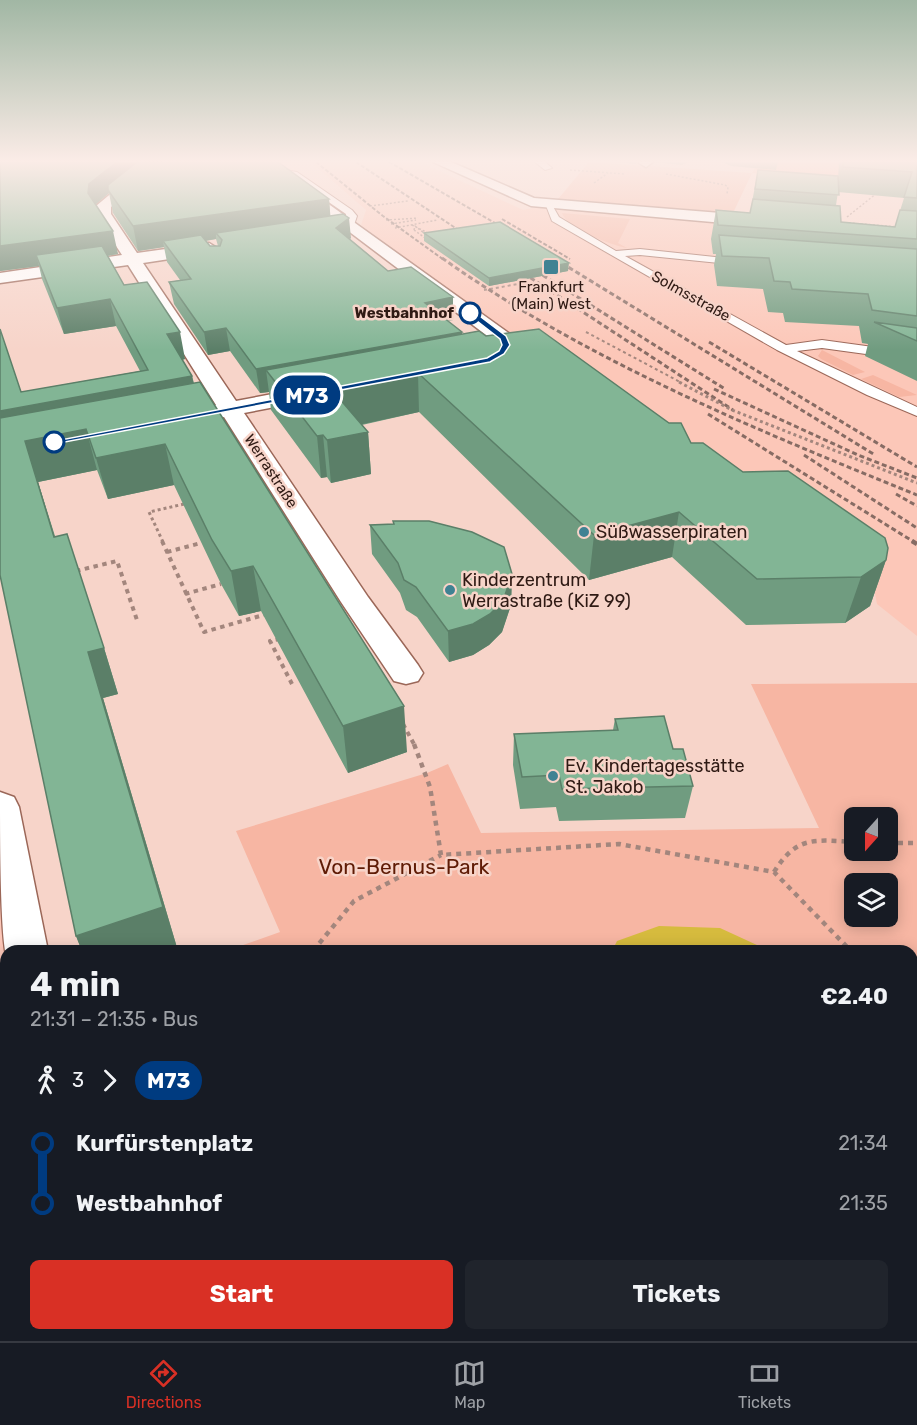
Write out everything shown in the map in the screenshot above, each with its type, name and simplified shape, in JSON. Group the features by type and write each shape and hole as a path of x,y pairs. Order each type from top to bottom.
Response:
{"street":[{"name":"Werrastraße","path":"110,225 406,673"},
{"path":"330,231 350,226 411,267 503,338 506,345 501,353 490,359 455,365"},
{"path":"0,278 132,259 214,251"},
{"path":"155,423 334,389"},
{"path":"0,807 25,945"}],"lane":[{"name":"Solmsstraße","path":"562,225 786,349 917,412"},
{"path":"614,254 640,252 746,263"},
{"path":"786,349 822,344 917,357"}],"path":[{"path":"397,227 413,225 423,228 441,240"},
{"path":"413,225 414,230 432,241"},
{"path":"479,291 524,283 520,280"},
{"path":"586,332 732,410 917,483"},
{"path":"184,504 149,512 204,632 269,613"},
{"path":"167,552 201,543"},
{"path":"72,572 117,561 137,620"},
{"path":"185,594 221,584"},
{"path":"282,638 270,641 293,687"},
{"path":"398,715 419,749 427,773 441,855"},
{"path":"774,872 784,852 802,840 844,842"},
{"path":"898,843 917,843"},
{"path":"318,945 354,901 441,855 619,844 774,872 844,945"}],"shaded area":[{"path":"361,225 806,225 917,233 917,636 877,604 873,583 735,512 484,316"},
{"path":"0,876 12,945 0,945"},
{"path":"659,926 720,928 757,945 615,945 617,941"}],"green space":[{"path":"572,225 627,225 618,243 627,248 601,240"},
{"path":"822,350 865,372 853,375 821,359 818,356"},
{"path":"873,375 917,395 899,397 861,379"},
{"name":"Von-Bernus-Park","path":"917,683 917,945 243,945 280,932 236,831 427,773 448,764 481,833 819,828 751,684"}],"building":[{"path":"0,225 109,225 113,231 0,246"},
{"path":"272,225 340,225 336,228 388,271 411,267 453,297 425,303 462,332 256,369 226,328 204,332 169,282 191,279 163,241 201,235 210,246 220,246 222,240 216,233"},
{"path":"482,225 504,225 569,263 489,278 424,233"},
{"path":"718,225 869,225 895,227 896,225 917,225 917,239"},
{"path":"719,235 917,249 917,316 872,310 868,294 792,289 790,282 774,281 769,258 722,256"},
{"path":"102,246 124,285 147,282 180,332 167,334 192,376 0,411 0,329 21,392 148,370 110,299 57,308 36,255"},
{"path":"874,322 917,328 917,341"},
{"path":"539,329 669,423 681,423 691,443 703,443 743,472 788,471 885,538 888,548 886,560 861,577 757,579 679,512 594,535 418,373 332,390 368,432 327,440 323,435 317,436 266,370 479,331 486,336"},
{"path":"200,382 404,706 343,726 253,566 231,571 212,540 165,444 96,458 86,429 25,441 54,537 67,534 104,648 88,652 163,907 76,936 0,575 0,418"},
{"path":"393,521 429,521 472,532 504,547 512,574 503,601 490,614 473,624 448,631 416,587 404,580 398,563 370,525 394,524"},
{"path":"664,716 673,749 683,749 693,786 562,789 559,775 522,777 514,734 618,730 615,719"}],"railway":[{"path":"395,225 444,260"},
{"path":"450,225 469,237"},
{"path":"498,225 509,231"},
{"path":"511,225 570,259"},
{"path":"442,258 497,295 554,329 672,390 917,495"},
{"path":"555,259 875,455"},
{"path":"517,269 733,410"},
{"path":"536,271 725,389"},
{"path":"709,342 917,467"},
{"path":"714,389 858,455 917,478"},
{"path":"708,414 914,542"},
{"path":"804,455 917,528"},
{"path":"896,494 917,506"},
{"path":"912,541 917,544"}],"bus line":[{"name":"M73","path":"54,442 490,359 501,353 506,345 503,338 470,313"}],"place":[{"name":"Frankfurt (Main) West","path":"551,267"},
{"name":"Westbahnhof","path":"470,313"},
{"name":"Süßwasserpiraten","path":"584,532"},
{"name":"Kinderzentrum Werrastraße (KiZ 99)","path":"450,590"},
{"name":"Ev. Kindertagesstätte St. Jakob","path":"553,776"}]}
